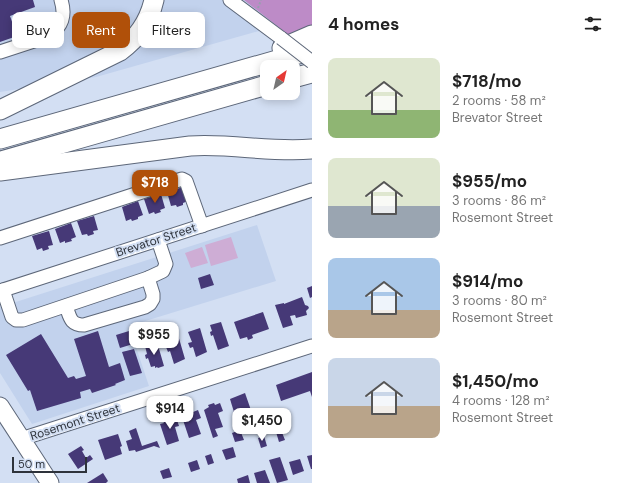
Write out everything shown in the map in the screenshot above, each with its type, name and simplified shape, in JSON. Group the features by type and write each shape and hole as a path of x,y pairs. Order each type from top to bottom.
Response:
{"highway":[{"path":"0,110 120,51 130,44 146,24 151,13 154,0"},
{"path":"110,108 285,48 312,35"},
{"path":"0,139 312,50"},
{"path":"300,76 312,73"},
{"path":"0,161 260,87"},
{"path":"0,171 190,146 208,145 300,150 312,149"}],"main road":[{"path":"0,406 49,483"}],"street":[{"path":"0,52 48,36 55,31 64,17 61,0"},
{"path":"236,2 312,62"},
{"path":"0,238 182,179 186,181 202,226"},
{"name":"Brevator Street","path":"1,290 312,190"},
{"path":"1,290 12,317 19,321 148,278 163,271 166,264 158,240"},
{"path":"66,306 72,321 77,325 84,325 145,306 150,304 153,299 148,278"},
{"name":"Rosemont Street","path":"21,439 312,346"}],"path":[{"path":"257,9 261,0"}],"shaded area":[{"path":"0,0 312,0 312,16 205,46 205,12 138,12 138,48 199,48 96,77 0,92"},
{"path":"244,0 312,0 312,27 291,37"},
{"path":"257,225 276,281 129,326 149,386 32,424 0,373 0,307"},
{"path":"231,237 238,258 211,266 205,245"},
{"path":"202,247 208,263 191,268 185,253"}],"building":[{"path":"0,0 33,0 35,7 21,12 12,12 12,15 10,16 12,22 12,38 0,42"},
{"path":"183,187 188,201 177,207 176,205 171,206 167,192"},
{"path":"161,194 165,208 160,210 161,212 149,214 144,199"},
{"path":"138,201 143,215 138,217 138,219 126,221 122,207"},
{"path":"94,216 98,230 93,231 94,234 88,236 87,234 82,235 77,221"},
{"path":"71,223 76,237 71,239 72,241 60,243 55,229"},
{"path":"49,231 53,245 48,246 49,249 43,251 42,248 37,250 32,236"},
{"path":"210,274 214,285 201,289 198,278"},
{"path":"312,286 312,297 310,298 307,288"},
{"path":"302,297 305,305 309,308 306,311 307,315 296,318 295,315 290,316 293,325 283,328 275,305 284,304"},
{"path":"263,312 269,329 252,335 253,338 248,340 247,337 240,339 234,322"},
{"path":"221,322 229,346 218,350 213,335 211,336 210,332 212,331 210,325"},
{"path":"200,328 207,352 196,357 193,347 190,348 188,343 192,342 188,332"},
{"path":"98,331 109,367 120,363 125,380 115,384 116,385 92,393 90,389 80,392 81,398 37,411 30,390 28,391 6,355 41,334 68,378 74,376 76,379 86,376 74,339"},
{"path":"129,331 133,344 120,348 116,335"},
{"path":"178,335 185,359 174,364 170,351 168,352 166,347 168,347 166,339"},
{"path":"157,342 164,366 155,368 155,366 151,367 148,358 146,359 145,355 147,354 145,346"},
{"path":"134,349 142,373 130,376 122,352"},
{"path":"312,372 312,397 310,391 281,401 276,385"},
{"path":"245,393 253,416 237,422 230,399"},
{"path":"214,403 215,405 220,403 223,411 218,413 223,427 215,429 218,436 213,438 204,410 209,407 208,405"},
{"path":"193,410 193,412 198,410 201,418 196,420 201,434 189,438 181,414"},
{"path":"171,417 172,419 176,417 179,426 175,427 179,441 167,445 160,424 164,423 163,421"},
{"path":"136,428 142,446 157,441 160,448 154,446 136,452 135,450 129,451 126,441 132,439 129,431"},
{"path":"240,430 244,440 235,442 232,433"},
{"path":"281,430 285,440 279,442 276,432"},
{"path":"118,434 122,446 120,447 122,454 105,460 98,440"},
{"path":"264,436 267,446 261,448 258,438"},
{"path":"81,446 84,450 82,451 86,458 90,455 93,459 78,469 68,454"},
{"path":"233,447 236,457 226,460 222,450"},
{"path":"211,454 214,463 208,465 205,456"},
{"path":"312,455 312,469 311,469 307,456"},
{"path":"280,457 288,480 277,483 269,460"},
{"path":"300,459 304,471 293,475 289,462"},
{"path":"197,460 200,469 191,472 188,463"},
{"path":"169,468 172,477 163,479 160,471"},
{"path":"265,470 270,483 257,483 254,473"},
{"path":"103,473 108,481 106,483 87,483"},
{"path":"248,475 250,483 238,483 237,479"}]}
